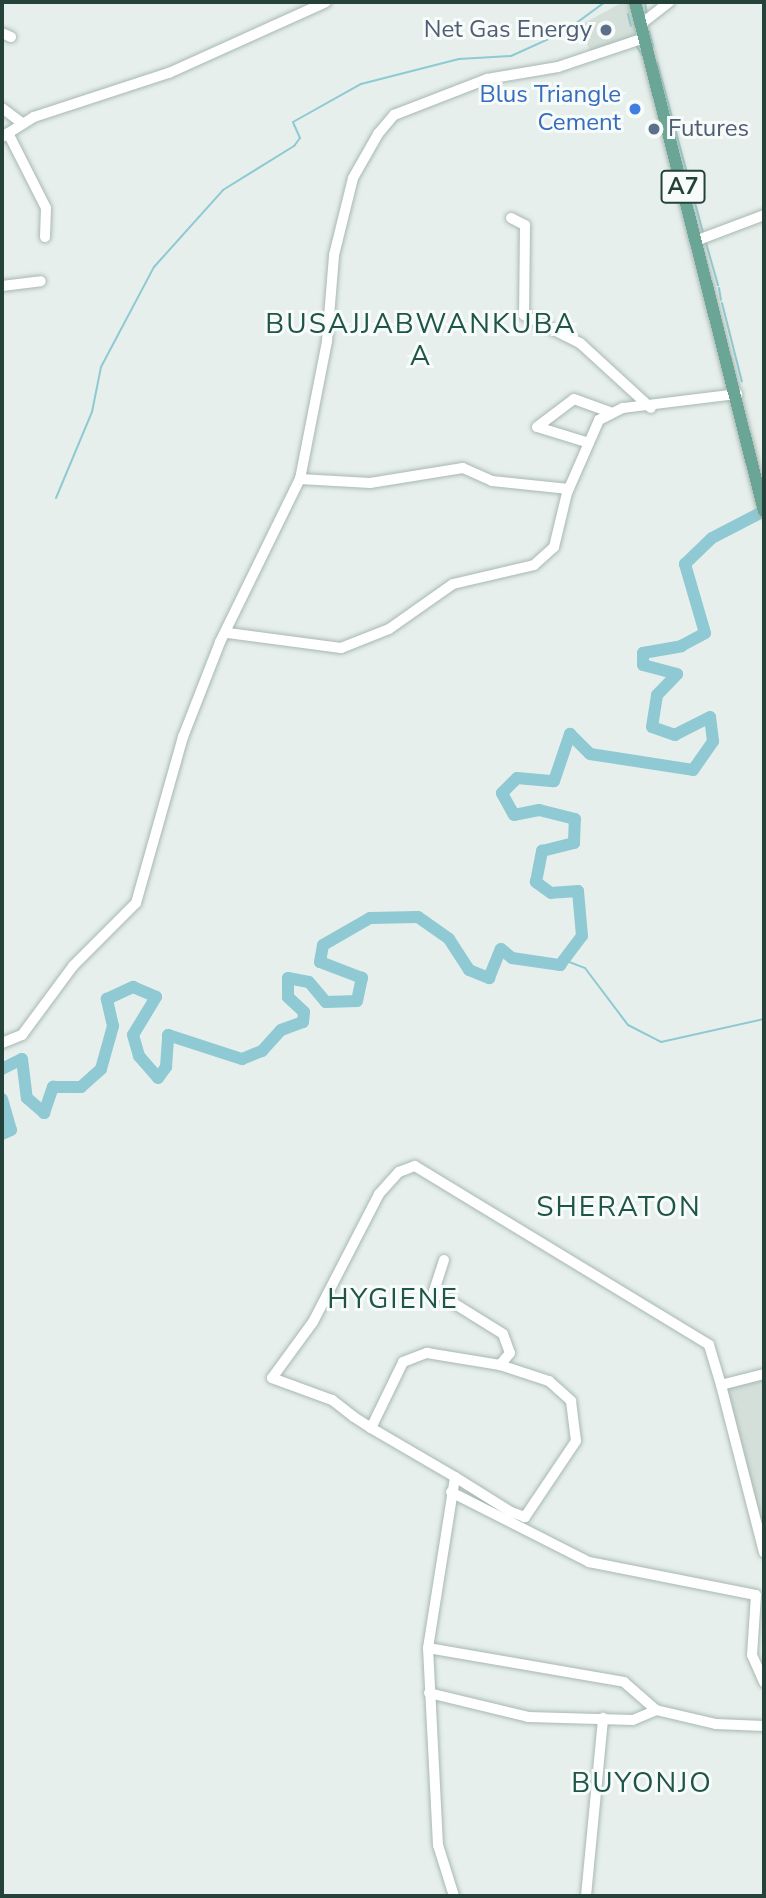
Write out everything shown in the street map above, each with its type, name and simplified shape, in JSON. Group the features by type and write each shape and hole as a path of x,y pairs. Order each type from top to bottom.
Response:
{"main road":[{"name":"A7","path":"635,2 698,240 764,511"}],"street":[{"path":"45,237 46,208 5,135 22,123 169,73 326,2"},
{"path":"641,24 669,2"},
{"path":"2,1043 22,1035 73,966 132,912 157,812 228,633 300,479 347,198 389,119 486,79 558,67 644,38"},
{"path":"2,108 22,123"},
{"path":"698,240 764,215"},
{"path":"511,218 525,225 524,315 580,344 651,408"},
{"path":"2,286 41,281"},
{"path":"586,442 537,427 577,398 610,412 737,394"},
{"path":"228,633 333,649 379,635 453,584 540,562 554,547 569,489 586,442 610,412"},
{"path":"300,479 347,485 463,468 492,481 569,489"},
{"path":"371,1428 409,1356 427,1353 500,1364 562,1391 575,1412 575,1444 530,1517 511,1512 371,1428 332,1400 272,1378 313,1322 380,1194 398,1172 415,1166 709,1345 764,1553"},
{"path":"443,1260 434,1291 503,1334 510,1353 500,1364"},
{"path":"721,1385 764,1374"},
{"path":"454,1896 438,1845 428,1648 455,1477"},
{"path":"451,1492 589,1562 754,1594 752,1655 764,1682"},
{"path":"428,1648 624,1682 656,1710 716,1724 764,1726"},
{"path":"429,1693 528,1717 632,1720 656,1710"},
{"path":"586,1896 603,1718"}],"shaded area":[{"path":"623,2 630,2 638,36 591,51 577,27"},
{"path":"764,1376 764,1543 723,1387"}],"waterway":[{"path":"56,498 92,412 101,367 154,267 223,190 294,146 300,138 293,122 361,84 459,59 511,56 564,32 605,2"},
{"path":"645,2 647,15"},
{"path":"628,14 631,26"},
{"path":"649,31 653,46"},
{"path":"636,45 642,55"},
{"path":"657,62 703,233"},
{"path":"671,170 674,179"},
{"path":"706,243 718,285"},
{"path":"719,288 721,300"},
{"path":"722,303 742,382"},
{"path":"2,1069 22,1059 27,1098 44,1113 53,1087 81,1087 101,1069 113,1026 107,999 133,987 156,997 133,1035 139,1056 158,1078 166,1067 168,1035 242,1059 262,1051 281,1030 303,1022 304,1012 288,997 288,978 309,982 326,1002 357,1001 362,978 320,962 323,945 370,918 418,917 449,939 469,970 489,978 501,949 512,958 560,965 582,936 578,891 551,893 536,882 542,851 574,843 575,819 539,810 514,815 502,793 517,778 554,781 570,734 590,754 693,770 713,741 710,717 675,735 652,727 657,695 677,674 643,665 643,653 681,646 705,633 685,564 712,538 764,511"},
{"path":"564,960 585,968 628,1025 661,1042 764,1019"},
{"path":"2,1099 11,1130 2,1134"}],"place":[{"name":"Net Gas Energy","path":"606,30"},
{"name":"Blus Triangle Cement","path":"635,109"},
{"name":"Futures","path":"654,129"}],"district":[{"name":"BUSAJJABWANKUBA A","path":"421,340"},
{"name":"SHERATON","path":"619,1207"},
{"name":"HYGIENE","path":"393,1299"},
{"name":"BUYONJO","path":"642,1783"}]}
